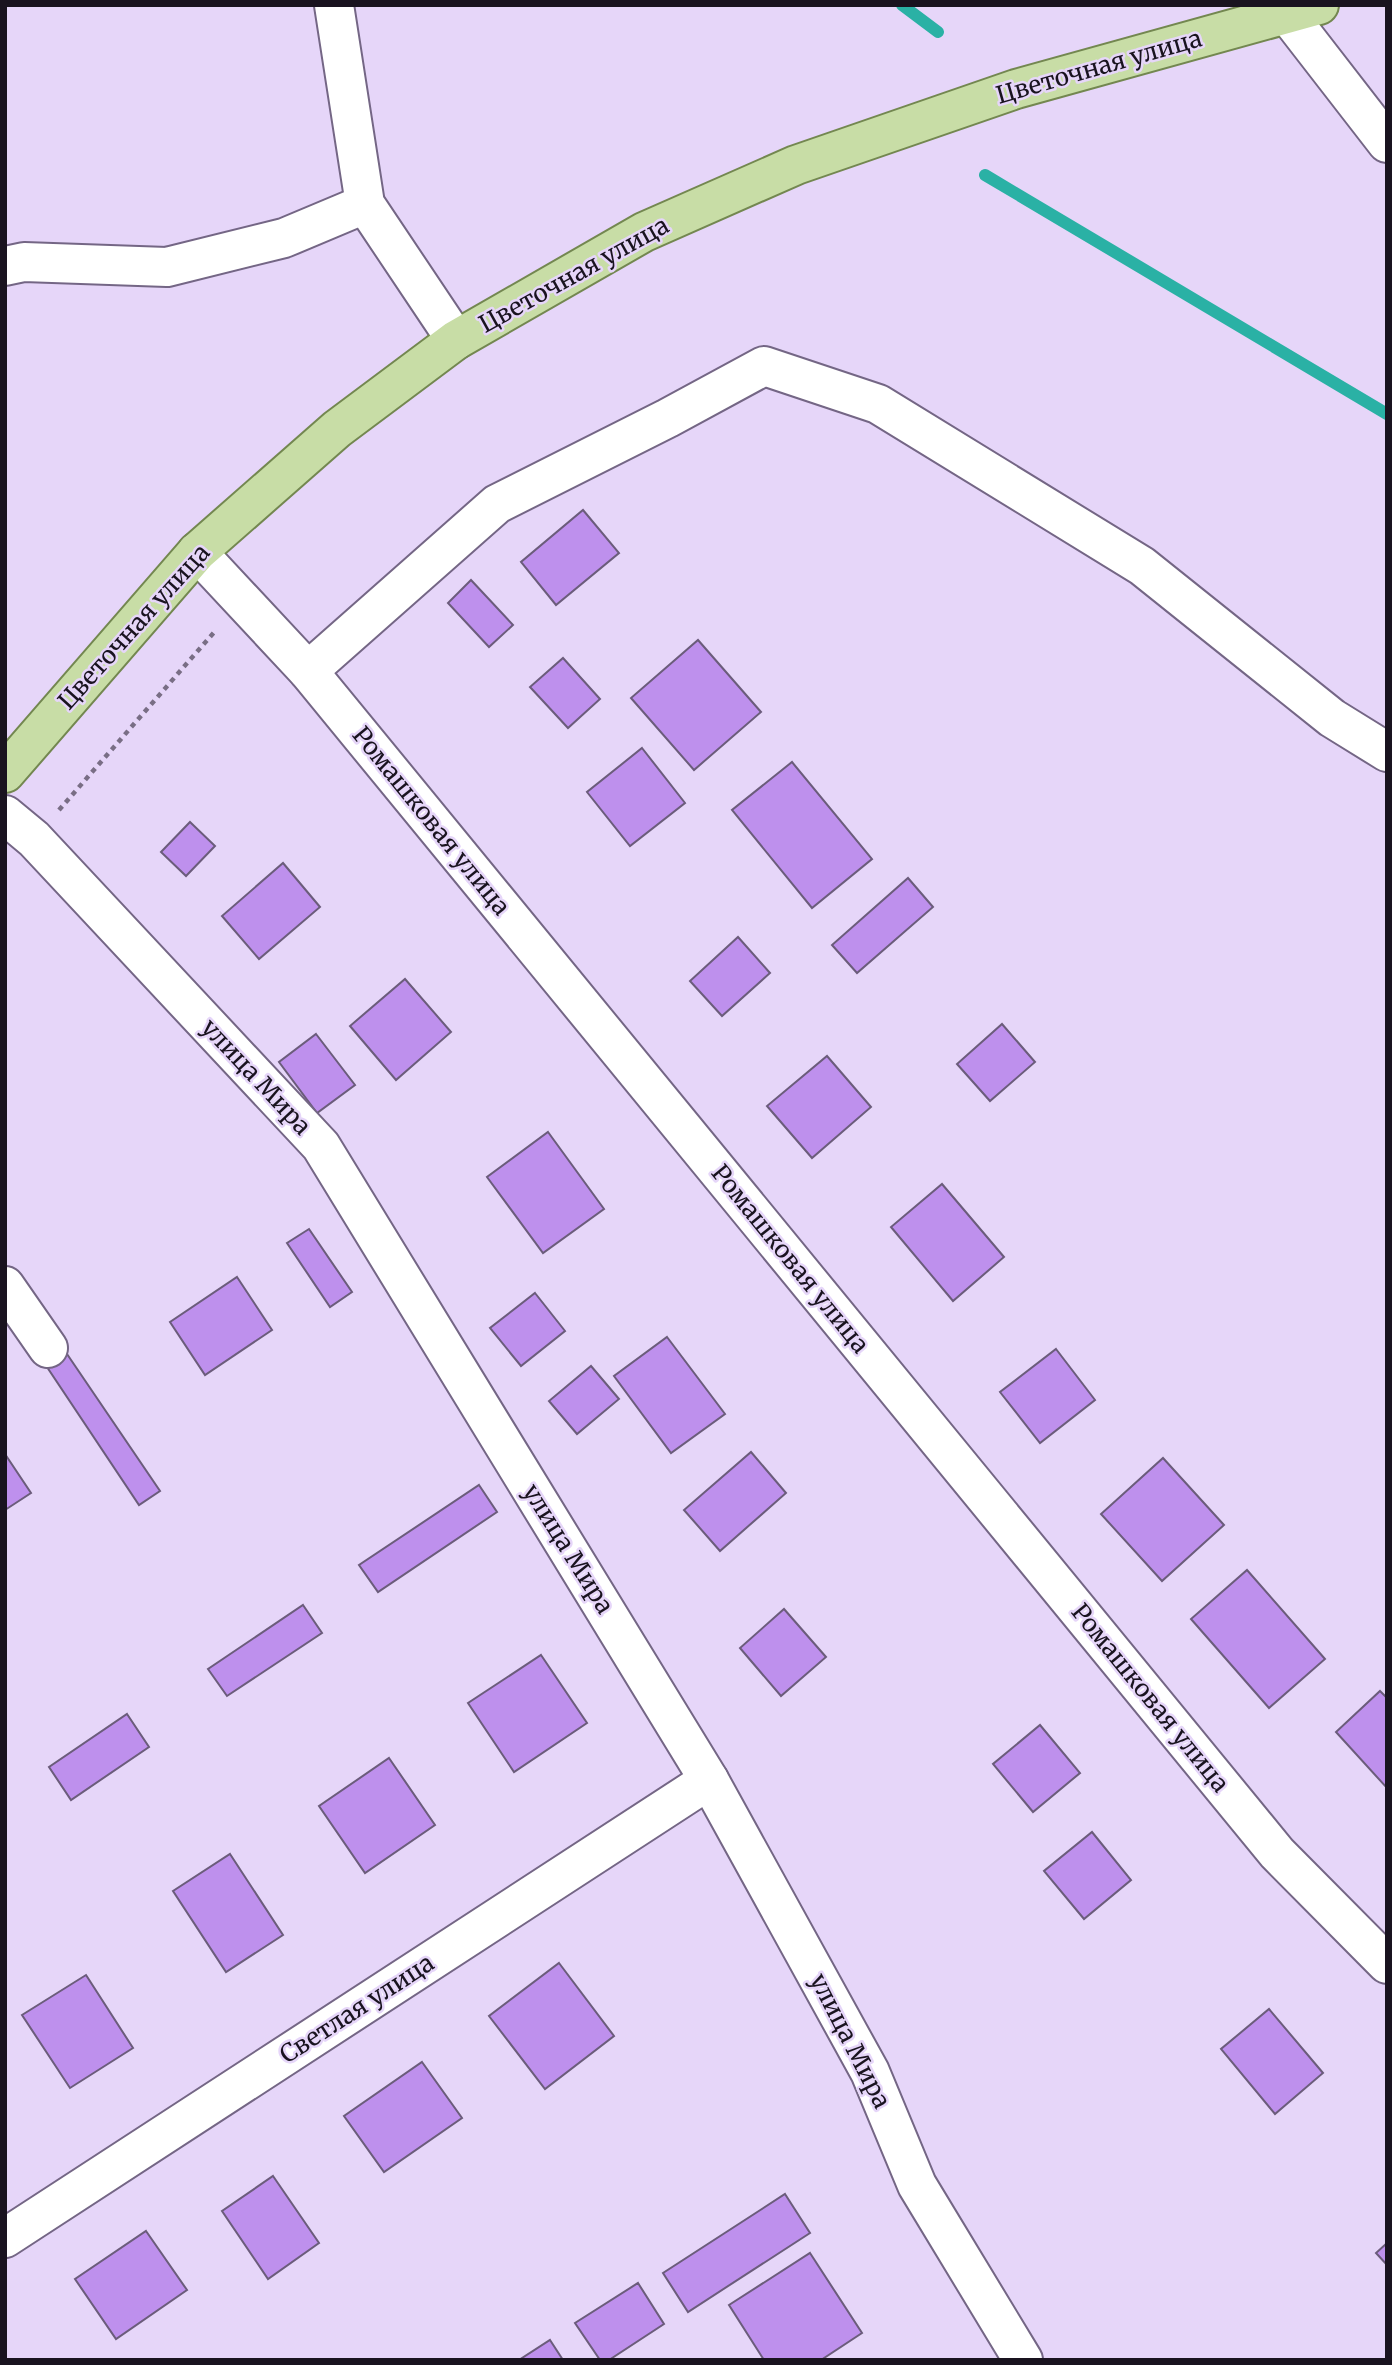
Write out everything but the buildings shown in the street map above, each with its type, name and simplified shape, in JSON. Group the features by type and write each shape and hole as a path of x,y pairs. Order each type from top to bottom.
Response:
{"main road":[{"name":"Цветочная улица","path":"5,773 197,552 337,429 456,340 644,232 796,165 1016,89 1294,8"}],"street":[{"path":"334,5 365,204 456,340"},
{"path":"1294,8 1387,143"},
{"path":"5,266 24,262 167,267 284,238 365,204"},
{"path":"308,670 497,504 668,418 764,366 878,404 1130,559 1332,718 1387,752"},
{"name":"Ромашковая улица","path":"197,552 308,670 1277,1853 1387,1964"},
{"name":"улица Мира","path":"5,815 34,839 321,1146 709,1780 870,2072 918,2185 1023,2360"},
{"path":"5,1286 48,1349"},
{"name":"Светлая улица","path":"5,2238 709,1780"}],"path":[{"path":"34,839 212,637 238,597"}],"waterway":[{"path":"902,5 938,32"},
{"path":"985,175 1387,414"}]}
